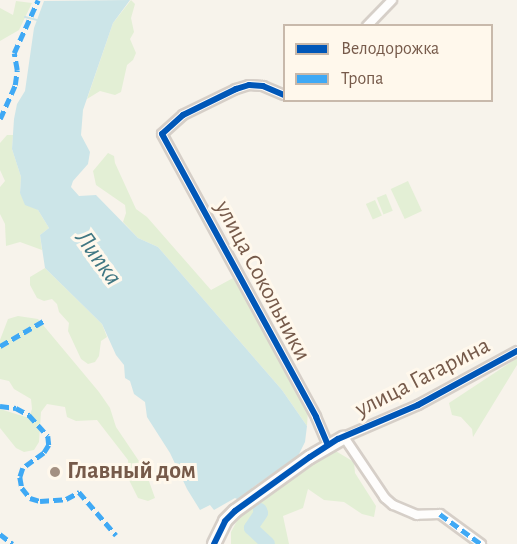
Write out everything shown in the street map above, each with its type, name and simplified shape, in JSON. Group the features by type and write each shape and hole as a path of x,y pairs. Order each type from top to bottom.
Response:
{"street":[{"path":"369,24 392,0"},
{"name":"улица Сокольники","path":"283,93 263,86 249,85 236,89 183,115 162,134 316,417 328,445"},
{"name":"улица Гагарина","path":"344,437 418,405 517,351"},
{"path":"214,544 225,522 235,511 328,445 344,437 385,498 393,505 417,515 440,514 481,544"}],"green space":[{"path":"131,0 135,4 131,18 134,32 130,39 136,53 127,65 121,92 115,95 100,91 87,99 113,23"},
{"path":"16,1 32,3 19,30 0,41 0,8 13,15"},
{"path":"7,135 13,135 12,149 21,177 20,193 38,210 49,228 40,235 42,250 20,242 6,246 5,224 0,214 0,187 5,181 0,170 0,143"},
{"path":"108,153 114,156 136,209 147,217 211,290 233,278 308,411 307,426 282,390 158,247 138,238 123,222 126,213 125,205 96,185 93,171"},
{"path":"408,181 422,211 405,219 391,189"},
{"path":"386,194 393,211 383,214 377,198"},
{"path":"375,200 382,216 373,220 366,204"},
{"path":"45,268 102,324 107,337 101,341 99,356 95,362 88,364 81,359 68,331 69,323 59,312 57,304 52,299 44,301 37,298 30,285 30,277"},
{"path":"18,316 38,319 99,392 110,408 116,427 145,470 155,498 148,501 138,498 129,480 128,460 97,420 76,421 67,417 65,407 47,404 41,412 39,442 34,450 24,452 16,448 0,428 0,409 29,418 32,409 31,399 14,389 9,381 0,379 0,340 8,319"},
{"path":"517,358 517,365 473,437 472,429 461,417 452,415 449,403"},
{"path":"334,450 354,462 355,473 376,506 374,517 362,514 344,502 324,500 308,489 303,508 283,516 289,544 231,544 231,532 238,519 277,488 295,478 310,464"}],"water":[{"path":"130,0 113,23 83,110 81,135 90,152 88,164 73,181 71,187 79,196 96,195 138,238 158,247 282,390 307,426 305,442 298,456 252,488 253,494 243,502 235,498 214,510 210,505 200,510 187,489 170,453 147,417 145,402 134,394 130,381 125,378 124,365 116,355 102,324 45,268 40,235 49,228 38,210 25,205 20,193 21,177 12,149 17,104 25,91 34,28 44,1"}],"waterway":[{"path":"25,17 37,20"},
{"name":"Липка","path":"260,510 261,513 251,528 268,544"}],"marked path":[{"path":"0,119 15,85 17,70 14,53 38,0"},
{"path":"0,346 45,320"},
{"path":"0,406 16,408 29,415 48,436 49,445 44,453 23,468 20,477 22,488 30,498 40,501 66,499 79,492 116,535"},
{"path":"440,514 481,544"},
{"path":"0,534 13,544"}],"cycle path":[{"path":"283,95 263,86 249,85 236,89 183,115 162,134 316,417 328,445"},
{"path":"214,544 225,521 235,511 338,439 418,405 517,351"}],"place":[{"name":"Главный дом","path":"55,472"}]}
